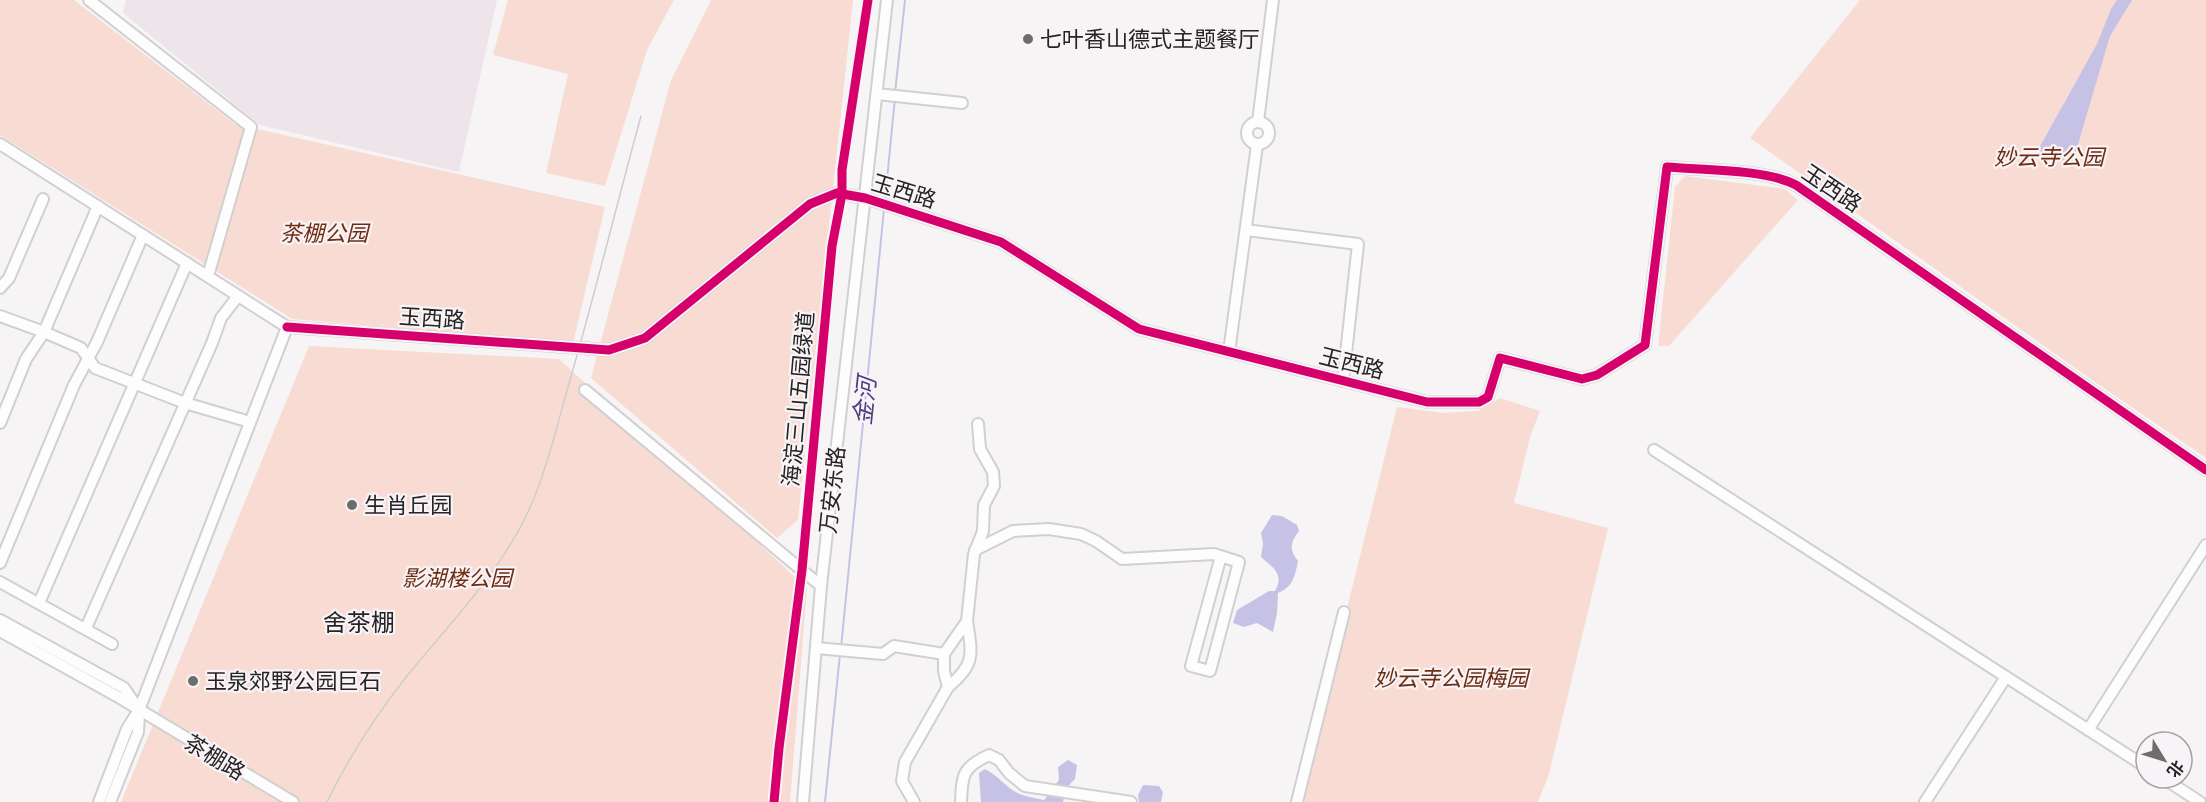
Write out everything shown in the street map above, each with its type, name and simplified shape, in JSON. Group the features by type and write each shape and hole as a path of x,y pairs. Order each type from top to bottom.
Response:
{"street":[{"path":"89,0 251,127 208,276"},
{"name":"万安东路","path":"803,802 821,586 887,0"},
{"path":"1258,122 1273,0"},
{"path":"877,94 962,103"},
{"path":"1258,122 1266,125 1269,132 1267,140 1257,145 1248,139 1246,132 1249,126 1258,122"},
{"path":"0,144 287,327 139,710 127,729 99,802"},
{"path":"1229,352 1257,145"},
{"name":"玉西路","path":"287,327 609,350 645,338 810,204 837,193 865,198 1001,242 1139,329 1427,402 1479,402 1488,397 1500,358 1582,379 1597,375 1645,345 1667,167 1764,175 1783,178 1796,185 2206,470"},
{"path":"0,288 9,278 43,199"},
{"path":"0,423 26,359 44,332 98,206"},
{"path":"1246,230 1358,244 1343,381"},
{"path":"0,563 74,385 97,342 143,235"},
{"path":"39,603 187,263"},
{"path":"86,628 220,318 238,296"},
{"path":"0,316 81,348 95,368 185,403 250,422"},
{"path":"585,390 821,586"},
{"path":"914,802 902,781 905,762 948,687 963,674 972,653 967,621 975,550 983,531 984,505 994,486 993,472 980,449 978,424"},
{"path":"1654,450 2134,759"},
{"path":"975,550 1013,531 1048,529 1081,534 1096,541 1122,559 1214,554 1221,556 1239,562 1210,671 1191,666 1221,556"},
{"path":"2088,730 2206,545"},
{"path":"0,582 112,644"},
{"path":"1297,802 1344,612"},
{"name":"茶棚路","path":"0,620 124,688 139,710"},
{"path":"948,687 944,671 944,654 967,621"},
{"name":"茶棚路","path":"0,631 139,710 293,802"},
{"path":"816,648 883,654 894,646 944,654"},
{"path":"1925,802 2006,676"},
{"path":"110,802 138,732 139,710"},
{"path":"961,802 962,777 967,768 989,755 999,760 1009,773 1025,786 1131,802"},
{"path":"2182,790 2200,802"}],"shaded area":[{"path":"126,0 497,0 459,172 260,125 123,13"}],"green space":[{"name":"茶棚公园","path":"0,0 74,0 235,124 605,207 573,343 292,319 0,135"},
{"path":"508,0 674,0 647,50 605,186 546,173 568,74 493,55"},
{"path":"711,0 853,0 798,520 777,538 591,378 671,80"},
{"name":"妙云寺公园","path":"1860,0 2206,0 2206,458 1750,138"},
{"path":"1685,176 1785,189 1798,200 1669,346 1658,346 1675,187"},
{"name":"影湖楼公园","path":"309,346 559,359 807,588 790,802 121,802"},
{"name":"妙云寺公园梅园","path":"1500,398 1540,411 1530,437 1514,503 1608,528 1549,774 1538,802 1299,802 1397,407 1443,413 1478,411"}],"water":[{"path":"2117,0 2132,0 2110,36 2073,161 2042,157 2038,150 2097,44"},
{"path":"1272,515 1282,516 1297,525 1299,531 1292,546 1298,561 1296,571 1287,588 1278,593 1273,632 1257,623 1244,627 1233,623 1237,610 1269,591 1275,591 1278,585 1276,571 1261,557 1263,544 1261,533"},
{"path":"1068,760 1077,765 1075,779 1066,788 1063,802 981,802 979,773 985,769 1015,792 1044,800 1059,780 1058,767"},
{"path":"1143,785 1159,786 1163,792 1161,802 1139,802 1138,795"}],"waterway":[{"name":"金河","path":"895,93 905,0"},
{"name":"金河","path":"885,200 895,98"},
{"name":"金河","path":"841,648 884,209"},
{"name":"金河","path":"825,802 840,654"}],"tram line":[{"path":"327,802 344,769 374,721 407,676 488,577 516,535 528,512 555,435 641,116"}],"cycle path":[{"name":"海淀三山五园绿道","path":"774,802 802,570 832,246 842,194 842,170 868,0"},
{"path":"287,327 609,350 645,338 810,204 837,193 865,198 1001,242 1139,329 1427,402 1479,402 1488,397 1500,358 1582,379 1597,375 1645,345 1667,167 1733,171 1768,176 1796,185 2206,470"}],"place":[{"name":"七叶香山德式主题餐厅","path":"1028,39"},
{"name":"生肖丘园","path":"352,505"},
{"name":"玉泉郊野公园巨石","path":"193,681"}],"district":[{"name":"舍茶棚","path":"359,623"}]}
